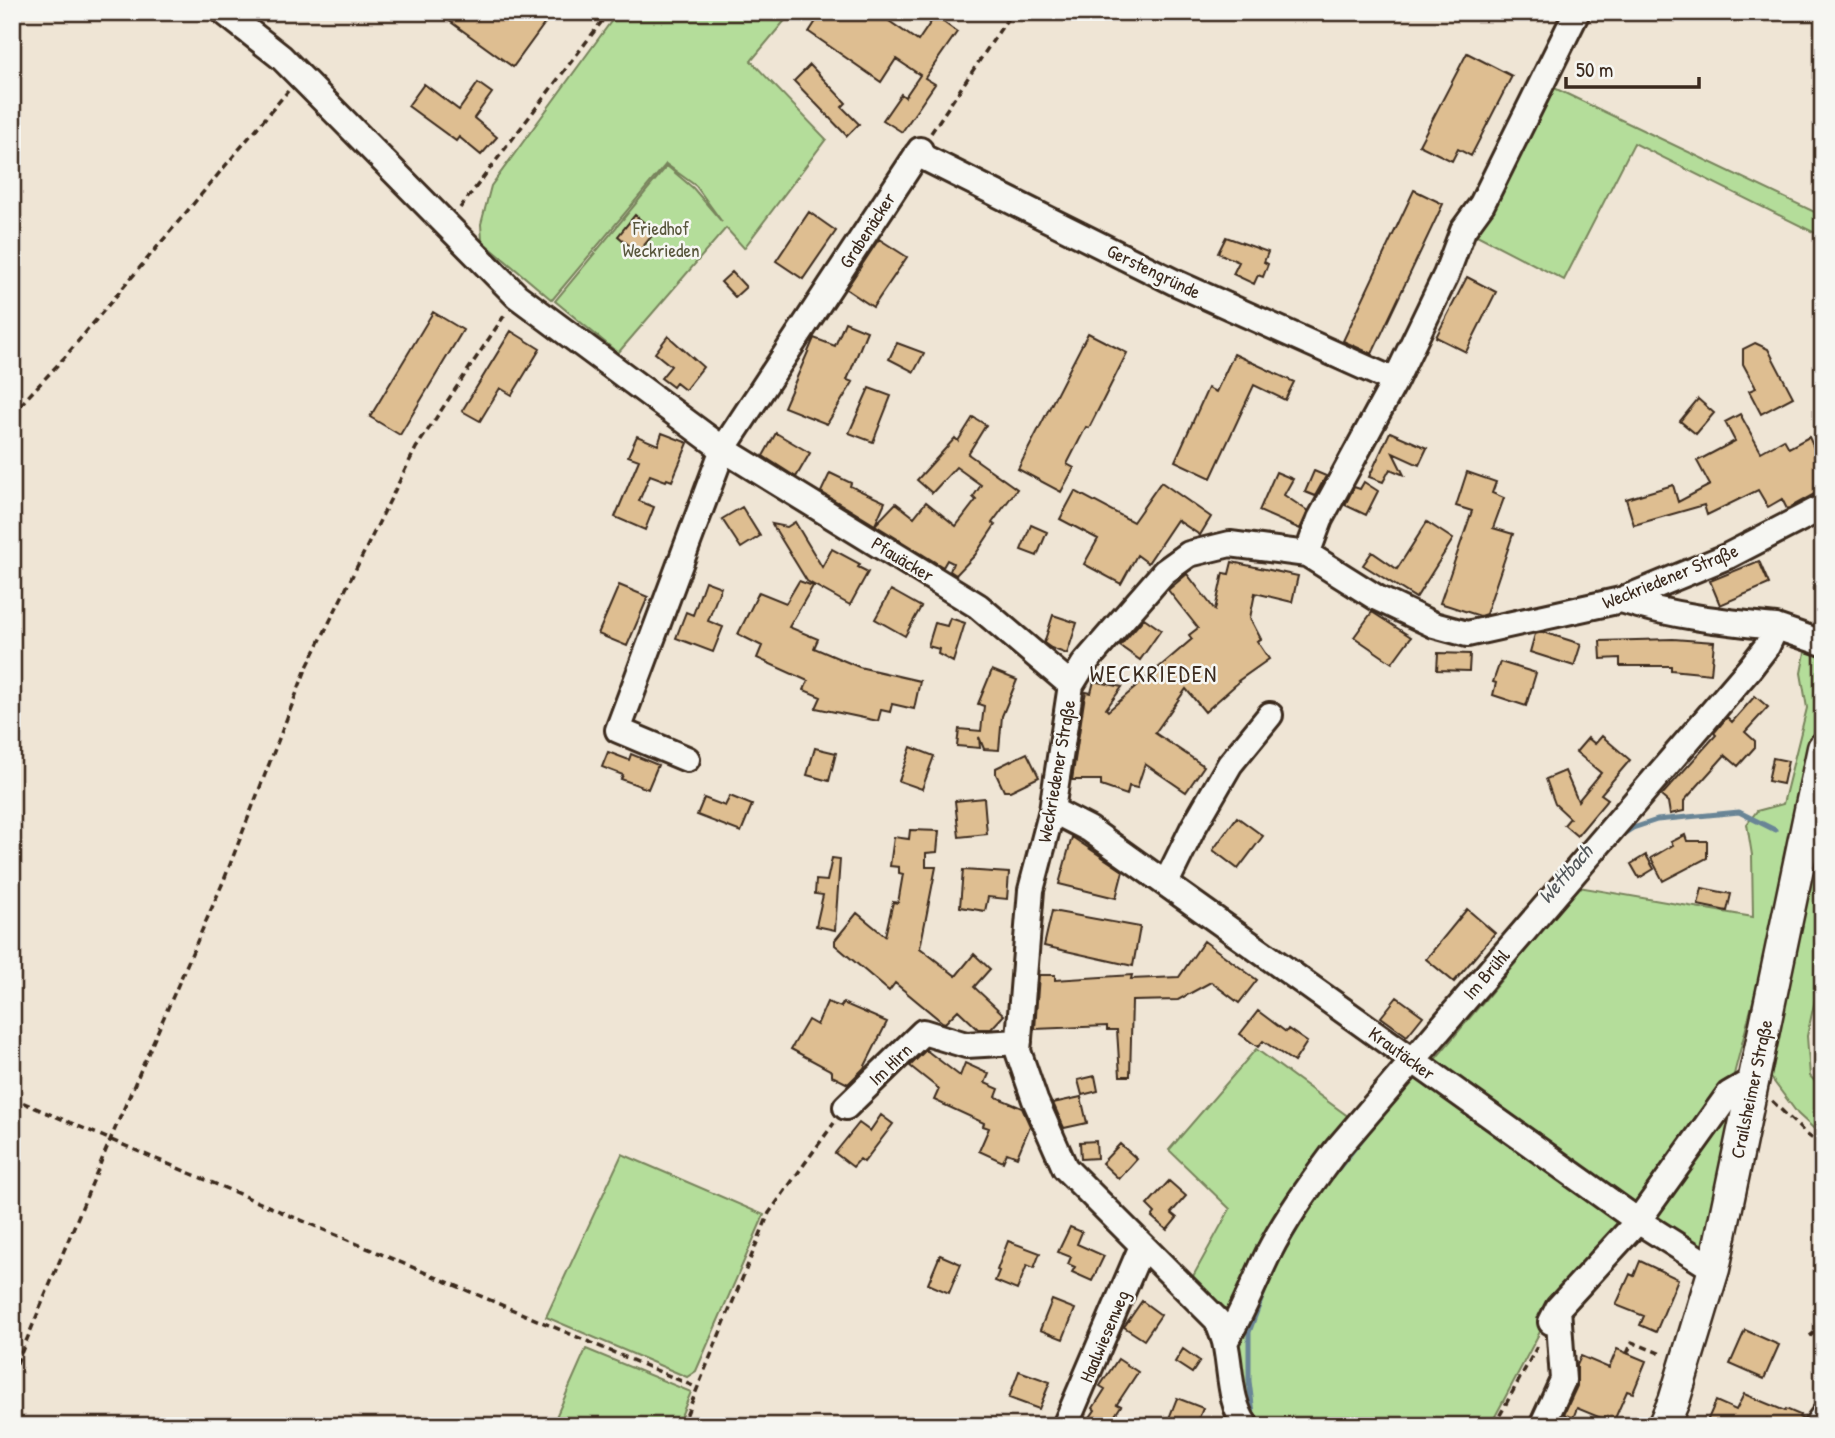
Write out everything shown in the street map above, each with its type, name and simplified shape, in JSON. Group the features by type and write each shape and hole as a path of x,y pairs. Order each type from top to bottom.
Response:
{"main road":[{"name":"Crailsheimer Straße","path":"1663,1426 1686,1364 1714,1269 1823,748"}],"street":[{"name":"Pfauäcker","path":"225,12 281,57 517,296 723,449 978,606 1071,685"},
{"path":"1307,554 1320,519 1395,381 1446,275 1463,230 1482,204 1577,12"},
{"name":"Gerstengründe","path":"918,152 1174,282 1395,381"},
{"name":"Grabenäcker","path":"723,449 918,152"},
{"path":"687,759 618,730 723,449"},
{"name":"Weckriedener Straße","path":"1243,1424 1231,1382 1225,1342 1217,1320 1065,1168 1035,1100 1018,1051 1031,890 1052,810 1071,685 1084,664 1164,572 1189,554 1230,544 1307,554 1377,598 1434,625 1467,634 1621,600 1728,556 1823,507"},
{"path":"1621,600 1646,608 1712,620 1776,627 1823,643"},
{"name":"Im Brühl","path":"1225,1342 1243,1312 1268,1254 1297,1203 1337,1149 1750,668 1767,646 1776,627"},
{"path":"1166,883 1193,828 1230,764 1270,715"},
{"name":"Krautäcker","path":"1052,810 1089,829 1638,1221 1714,1269"},
{"name":"Im Hirn","path":"846,1107 923,1032 966,1045 1019,1042"},
{"path":"1542,1426 1563,1380 1554,1315 1638,1221 1729,1094 1753,1080"},
{"name":"Haalwiesenweg","path":"1065,1426 1142,1247"},
{"path":"1816,1426 1823,1416"}],"path":[{"path":"447,225 609,12"},
{"path":"918,152 1012,12"},
{"path":"12,414 64,358 300,76"},
{"path":"12,1375 111,1138 224,880 306,669 416,448 517,296"},
{"path":"1753,1080 1787,1116 1823,1146"},
{"path":"12,1098 698,1388"},
{"path":"682,1426 769,1213 846,1107"},
{"path":"1494,1426 1554,1315"},
{"path":"1811,1336 1823,1326"},
{"path":"1627,1354 1632,1342 1686,1364"}],"green space":[{"name":"Friedhof Weckrieden","path":"618,12 792,12 751,61 826,139 744,248 726,228 618,353 555,301 667,166 693,188 722,222 696,186 666,164 552,300 482,241 481,224 491,186"},
{"path":"1548,85 1823,216 1823,237 1634,143 1564,280 1471,232"},
{"path":"1807,642 1823,656 1823,691 1773,924 1732,1082 1720,1085 1633,1208 1432,1063 1579,887 1753,917 1752,855 1747,824 1757,811 1783,804 1807,708 1801,673"},
{"path":"1823,816 1823,963 1807,1036 1810,1076 1823,1090 1823,1137 1798,1114 1766,1071"},
{"path":"1256,1049 1349,1117 1291,1191 1226,1316 1192,1278 1230,1209 1169,1150"},
{"path":"1406,1071 1421,1075 1615,1218 1622,1226 1551,1311 1490,1426 1252,1426 1236,1363 1243,1323 1260,1276"},
{"path":"1738,1095 1702,1252 1654,1213"},
{"path":"622,1154 764,1215 696,1371 687,1377 546,1317"},
{"path":"586,1349 691,1392 677,1426 552,1426"}],"building":[{"path":"437,12 553,12 513,67"},
{"path":"822,12 876,12 918,41 935,16 957,32 925,78 935,84 902,132 883,120 901,94 905,97 920,75 896,59 881,82 809,32"},
{"path":"1467,53 1512,76 1471,156 1458,149 1452,161 1419,145"},
{"path":"810,65 846,103 842,107 859,124 847,136 794,81"},
{"path":"478,83 492,93 474,118 497,137 481,155 459,137 456,141 408,106 424,84 459,110"},
{"path":"1414,190 1443,204 1372,354 1343,341"},
{"path":"809,212 836,231 803,279 776,261"},
{"path":"635,215 655,232 638,253 618,236"},
{"path":"1226,237 1268,252 1264,262 1268,264 1263,277 1258,275 1254,284 1233,274 1239,262 1218,253"},
{"path":"879,239 907,257 873,307 846,289"},
{"path":"732,272 746,287 735,297 721,282"},
{"path":"1467,277 1496,292 1466,352 1436,337"},
{"path":"433,312 463,330 400,435 370,417"},
{"path":"845,322 867,331 847,380 853,382 827,424 784,407 814,338 835,346"},
{"path":"511,331 540,349 512,395 500,388 480,421 462,411"},
{"path":"1088,333 1127,353 1089,428 1086,427 1067,464 1074,468 1061,492 1018,469"},
{"path":"668,336 703,367 685,390 676,383 673,387 661,378 671,366 655,353"},
{"path":"897,343 924,353 914,372 889,359"},
{"path":"1755,343 1768,349 1793,397 1761,414 1749,391 1756,388 1743,364 1743,349"},
{"path":"1234,354 1294,382 1285,400 1254,385 1211,478 1175,461 1208,388 1216,392"},
{"path":"869,388 891,396 873,442 849,433"},
{"path":"1698,399 1714,413 1696,434 1680,421"},
{"path":"1740,414 1761,452 1784,439 1789,448 1809,437 1814,448 1823,438 1823,489 1787,509 1782,499 1768,507 1758,490 1707,515 1704,505 1634,525 1626,499 1673,485 1678,502 1710,485 1697,461 1735,441 1725,422"},
{"path":"973,417 986,425 968,454 1017,489 992,523 995,525 975,555 956,575 950,571 953,563 947,560 943,567 875,525 896,503 914,517 926,502 956,526 976,500 973,497 981,485 956,467 932,493 917,480 955,438 958,441"},
{"path":"1390,432 1427,448 1419,465 1393,453 1404,475 1390,469 1383,482 1369,477"},
{"path":"662,433 688,443 672,481 650,475 639,501 654,507 645,530 615,517 639,460 628,456 637,436 658,445"},
{"path":"776,433 810,453 796,477 763,456"},
{"path":"1314,471 1326,476 1315,496 1305,492"},
{"path":"1276,472 1293,479 1284,495 1308,511 1300,529 1259,511"},
{"path":"1467,472 1496,482 1492,493 1504,498 1493,528 1513,534 1486,614 1480,616 1440,603 1472,511 1456,506"},
{"path":"830,473 851,483 850,486 885,502 875,525 821,492"},
{"path":"1161,482 1211,517 1200,535 1177,520 1148,563 1137,555 1121,584 1084,564 1098,539 1060,519 1075,491 1133,522"},
{"path":"1364,482 1378,491 1366,515 1345,505 1354,487 1360,489"},
{"path":"742,507 760,536 741,548 722,519"},
{"path":"795,522 822,567 832,549 860,564 858,567 868,572 850,605 807,581 772,524 787,527"},
{"path":"1427,522 1453,539 1416,598 1363,565 1372,552 1397,569"},
{"path":"1031,525 1047,532 1037,556 1021,550"},
{"path":"1759,561 1769,584 1720,605 1710,581"},
{"path":"1232,562 1298,576 1292,602 1255,593 1250,618 1261,639 1257,641 1269,659 1238,681 1205,712 1186,689 1155,733 1204,766 1186,792 1145,764 1137,788 1129,786 1127,795 1101,786 1101,780 1072,780 1086,692 1091,693 1094,681 1122,687 1106,709 1108,711 1192,639 1189,635 1198,628 1168,590 1187,574 1215,610 1223,573 1229,574"},
{"path":"705,581 721,587 708,621 723,627 713,652 676,638 686,612 693,615"},
{"path":"799,581 813,586 789,627 818,639 814,648 859,667 920,681 914,709 892,704 890,712 881,710 878,721 816,708 821,697 804,690 808,681 757,658 762,646 738,634 759,592 786,603"},
{"path":"619,585 648,597 627,646 598,634"},
{"path":"891,590 921,607 905,636 875,619"},
{"path":"1372,612 1411,637 1392,663 1354,637"},
{"path":"1053,615 1077,623 1067,654 1044,643"},
{"path":"950,618 965,623 953,662 938,654 939,649 928,646 935,623 947,626"},
{"path":"1144,618 1161,630 1140,660 1120,646"},
{"path":"1543,632 1581,644 1574,666 1530,652 1535,634"},
{"path":"1673,639 1714,642 1711,674 1671,670 1671,666 1620,666 1620,658 1601,659 1600,641"},
{"path":"1438,653 1470,654 1469,671 1437,670"},
{"path":"1500,662 1536,673 1526,706 1493,695 1496,683 1493,682"},
{"path":"992,670 1017,680 1002,716 999,750 984,749 979,737 980,748 957,746 959,729 981,731 984,706 978,704"},
{"path":"1755,696 1768,707 1745,732 1755,741 1755,747 1738,766 1725,755 1684,801 1684,811 1670,814 1668,802 1661,796 1716,735 1714,733 1727,717 1732,722"},
{"path":"1602,736 1630,760 1601,794 1608,799 1577,836 1564,825 1570,818 1555,804 1546,779 1565,771 1578,801 1601,773 1576,752 1588,738 1595,744"},
{"path":"911,747 934,756 922,789 899,781"},
{"path":"815,748 836,753 829,781 807,775"},
{"path":"608,752 629,760 631,754 658,765 648,789 621,779 623,775 602,767"},
{"path":"1027,753 1039,777 1010,791 1004,791 996,768"},
{"path":"1773,758 1788,761 1783,784 1768,781"},
{"path":"730,796 752,805 741,832 697,815 704,798 725,806"},
{"path":"984,798 987,834 959,837 955,801"},
{"path":"1237,817 1263,836 1238,869 1213,850"},
{"path":"910,830 939,831 937,852 926,853 926,867 936,867 920,948 956,976 974,954 990,969 974,987 1004,1015 991,1029 978,1029 958,1010 945,1023 942,1022 895,983 889,991 835,945 835,940 857,913 885,936 893,902 898,903 903,874 899,873 899,867 890,866 894,837 909,839"},
{"path":"1685,835 1687,841 1707,841 1707,858 1663,881 1651,858"},
{"path":"1072,837 1123,871 1116,898 1059,884"},
{"path":"1646,855 1654,869 1639,878 1631,864"},
{"path":"832,858 840,859 835,930 816,926 823,895 815,894 816,880 827,881"},
{"path":"963,870 1009,873 1007,899 988,897 985,911 960,907"},
{"path":"1702,888 1731,894 1727,911 1698,905"},
{"path":"1467,909 1495,933 1454,982 1426,959"},
{"path":"1052,911 1140,927 1133,966 1044,946"},
{"path":"1204,941 1257,980 1239,1003 1211,982 1178,1000 1132,1001 1130,1076 1120,1076 1117,1030 1107,1030 1107,1026 1035,1029 1039,975 1055,975 1055,980 1132,975 1131,979 1179,977"},
{"path":"1397,997 1423,1016 1407,1036 1381,1017"},
{"path":"827,1002 841,1007 843,1003 887,1022 864,1068 848,1084 832,1076 832,1071 791,1049 808,1020 817,1025"},
{"path":"1258,1011 1286,1032 1288,1029 1307,1042 1294,1062 1263,1041 1258,1047 1240,1034"},
{"path":"926,1050 960,1076 965,1063 989,1074 985,1083 999,1089 996,1097 1022,1108 1030,1126 1017,1157 1007,1153 1003,1162 979,1151 989,1128 983,1126 984,1123 934,1100 939,1089 910,1066"},
{"path":"1095,1076 1098,1091 1082,1095 1078,1080"},
{"path":"1081,1097 1087,1123 1064,1128 1053,1103"},
{"path":"881,1115 893,1124 864,1162 860,1159 853,1167 835,1153 859,1123 870,1131"},
{"path":"1096,1141 1097,1158 1081,1159 1080,1142"},
{"path":"1120,1144 1137,1159 1119,1179 1102,1163"},
{"path":"1169,1181 1186,1196 1171,1213 1177,1218 1167,1230 1152,1217 1155,1213 1147,1205"},
{"path":"1070,1227 1082,1232 1077,1244 1104,1256 1092,1281 1072,1272 1075,1267 1068,1264 1071,1257 1058,1252"},
{"path":"1008,1241 1040,1253 1034,1268 1027,1265 1017,1290 995,1281"},
{"path":"940,1255 961,1264 949,1293 928,1284"},
{"path":"1640,1261 1678,1279 1656,1332 1640,1325 1644,1316 1616,1305 1630,1274 1634,1276"},
{"path":"1052,1300 1075,1309 1063,1339 1040,1330"},
{"path":"1142,1301 1161,1315 1144,1340 1124,1327"},
{"path":"1745,1330 1779,1345 1764,1379 1730,1364"},
{"path":"1183,1349 1200,1361 1192,1373 1175,1362"},
{"path":"1617,1349 1646,1361 1633,1393 1627,1391 1613,1423 1577,1408 1573,1418 1564,1414 1577,1386 1577,1365 1581,1356 1609,1368"},
{"path":"1118,1359 1138,1372 1117,1404 1121,1406 1108,1426 1084,1426 1105,1389 1100,1386"},
{"path":"1019,1371 1050,1382 1039,1409 1009,1398"},
{"path":"1744,1394 1800,1415 1803,1419 1801,1426 1778,1426 1767,1419 1764,1426 1705,1426 1716,1401 1736,1410"},
{"path":"1177,1398 1203,1408 1196,1426 1166,1426"}],"waterway":[{"name":"Wettbach","path":"1619,837 1633,828 1657,820 1739,812 1775,830"},
{"name":"Wettbach","path":"1334,1174 1367,1133"},
{"name":"Wettbach","path":"1282,1253 1295,1231"},
{"name":"Wettbach","path":"1254,1421 1249,1381 1249,1332 1267,1284"}],"district":[{"name":"WECKRIEDEN","path":"1154,673"}]}
